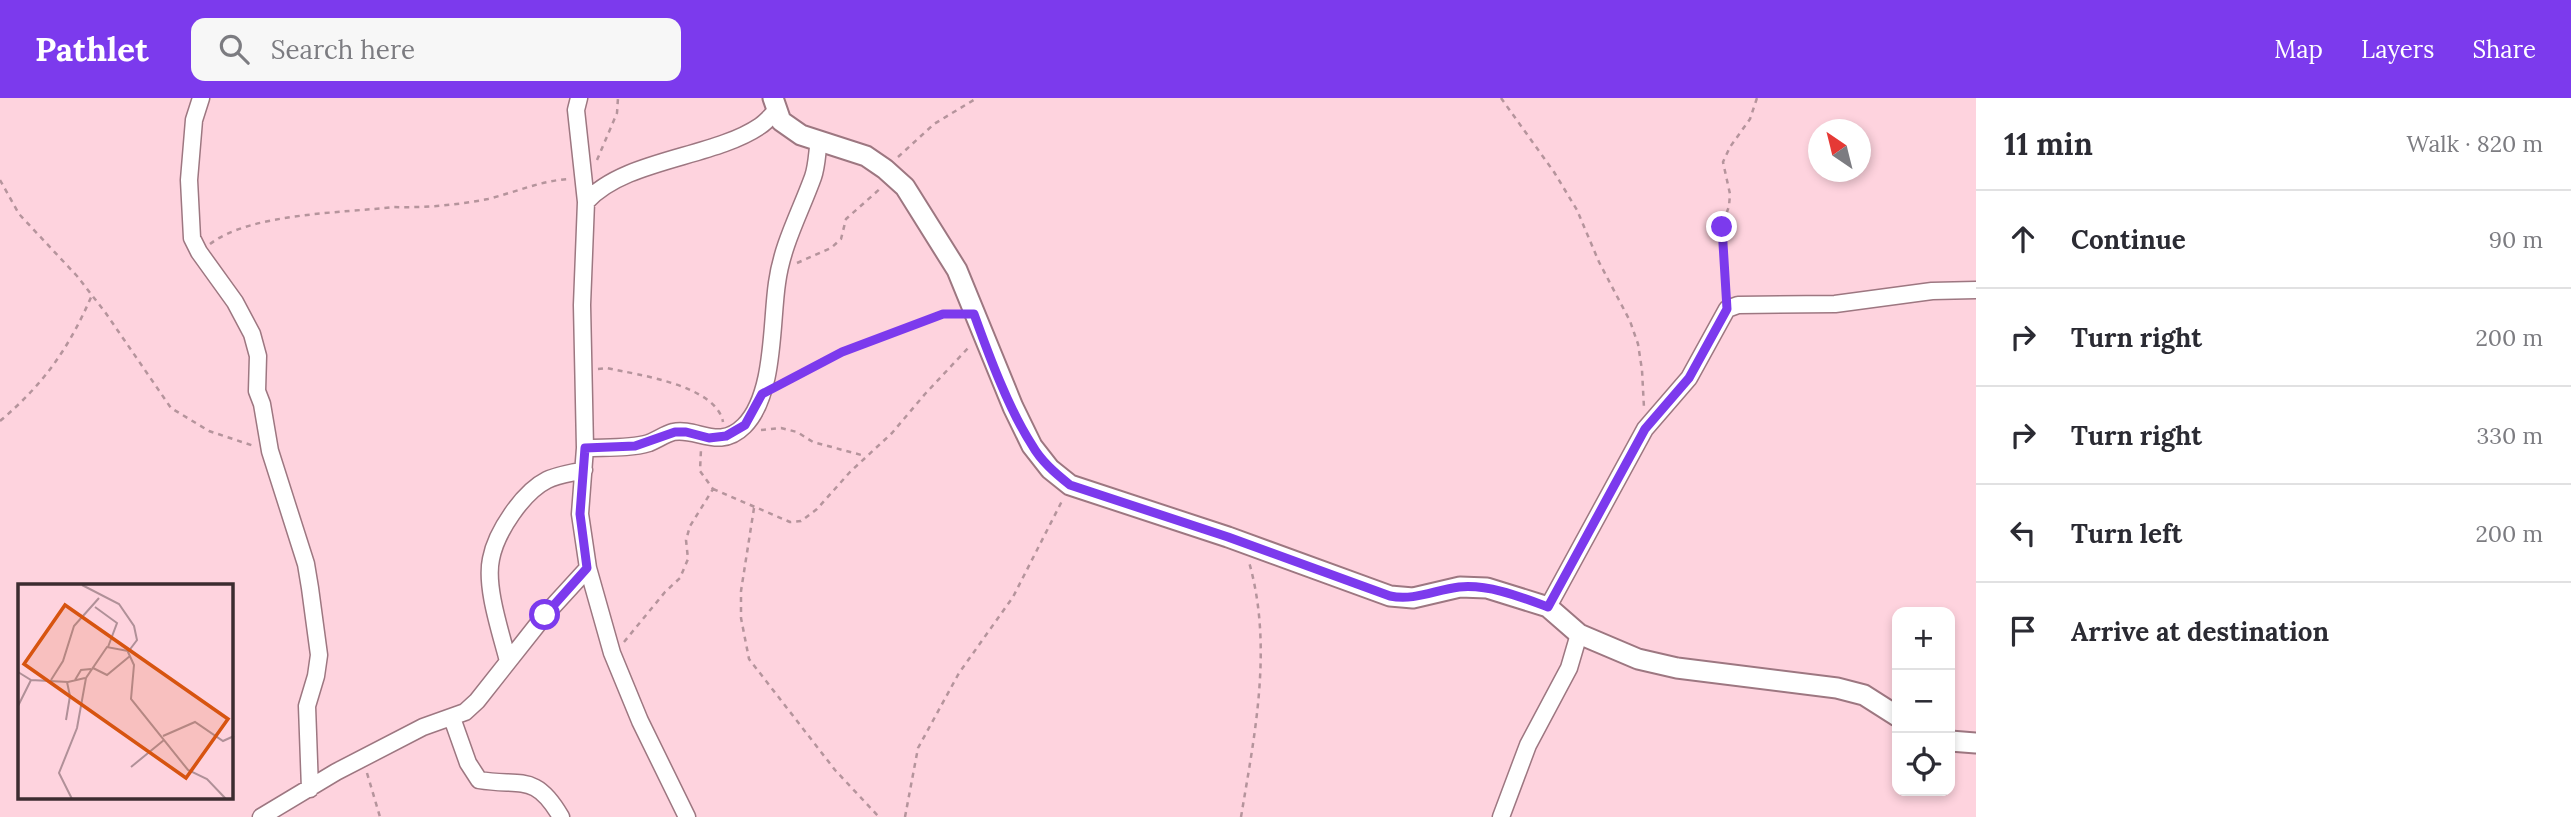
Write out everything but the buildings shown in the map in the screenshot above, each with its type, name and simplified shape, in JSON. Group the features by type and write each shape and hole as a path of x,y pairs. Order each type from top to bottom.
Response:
{"street":[{"path":"201,98 194,120 189,180 192,238 235,302 252,334 258,356 257,391 262,404 270,451 306,564 319,655 307,706 310,789"},
{"path":"579,98 576,110 586,202 582,305 585,448 580,514 587,568 612,653 640,720 687,817"},
{"path":"586,202 597,190 618,179 760,126 775,104"},
{"path":"775,104 781,121 801,135 866,156 905,187 957,270 1032,446 1050,469 1070,485 1243,542 1390,596 1413,598 1460,587 1487,588 1548,607 1579,634 1637,659 1677,668 1853,692 1864,695 1892,713"},
{"path":"585,448 635,446 675,432 724,435 745,425 762,394 769,361 780,265 793,222 813,175 819,141"},
{"path":"1548,607 1645,429 1689,378 1727,309 1738,305 1835,303 1932,291 1976,290"},
{"path":"508,661 492,598 490,559 498,538 528,492 548,479 584,470"},
{"path":"261,817 337,772 423,727 465,712 587,568"},
{"path":"1501,817 1528,745 1569,668 1579,634"},
{"path":"452,718 472,773 479,780 524,782 542,791 561,817"},
{"path":"1955,741 1976,743"}],"path":[{"path":"199,252 221,236 251,223 463,202 516,192 533,184 584,178 598,158 617,113 620,102 618,98"},
{"path":"780,265 796,263 831,248 841,239 846,219 934,124 976,98"},
{"path":"1501,98 1554,172 1577,210 1599,262 1630,321 1642,370 1645,429"},
{"path":"1727,309 1722,227 1730,194 1723,162 1730,147 1751,119 1757,98"},
{"path":"0,180 19,214 92,295 171,408 209,431 270,451"},
{"path":"0,421 28,397 54,366 77,329 92,295"},
{"path":"762,394 842,352 943,314 976,319 977,335 969,347 892,433 866,456 817,509 801,521 790,522 713,489 700,471 702,447 724,435 781,428 797,432 813,442 866,456"},
{"path":"584,371 607,368 678,385 696,393 713,402 722,414 724,435"},
{"path":"905,817 918,748 959,673 1013,597 1070,485"},
{"path":"612,653 680,578 688,559 686,540 690,526 713,489"},
{"path":"754,508 741,591 741,618 749,659 835,770 879,817"},
{"path":"1241,817 1258,719 1261,632 1255,583 1243,542"},
{"path":"363,759 380,817"}],"route":[{"path":"545,615 587,568 580,514 585,448 635,446 675,432 709,438 726,436 745,425 762,394 842,352 943,314 974,314 1032,446 1050,469 1070,485 1228,537 1390,596 1413,598 1460,587 1487,588 1548,607 1645,429 1689,378 1727,309 1722,227"}]}
